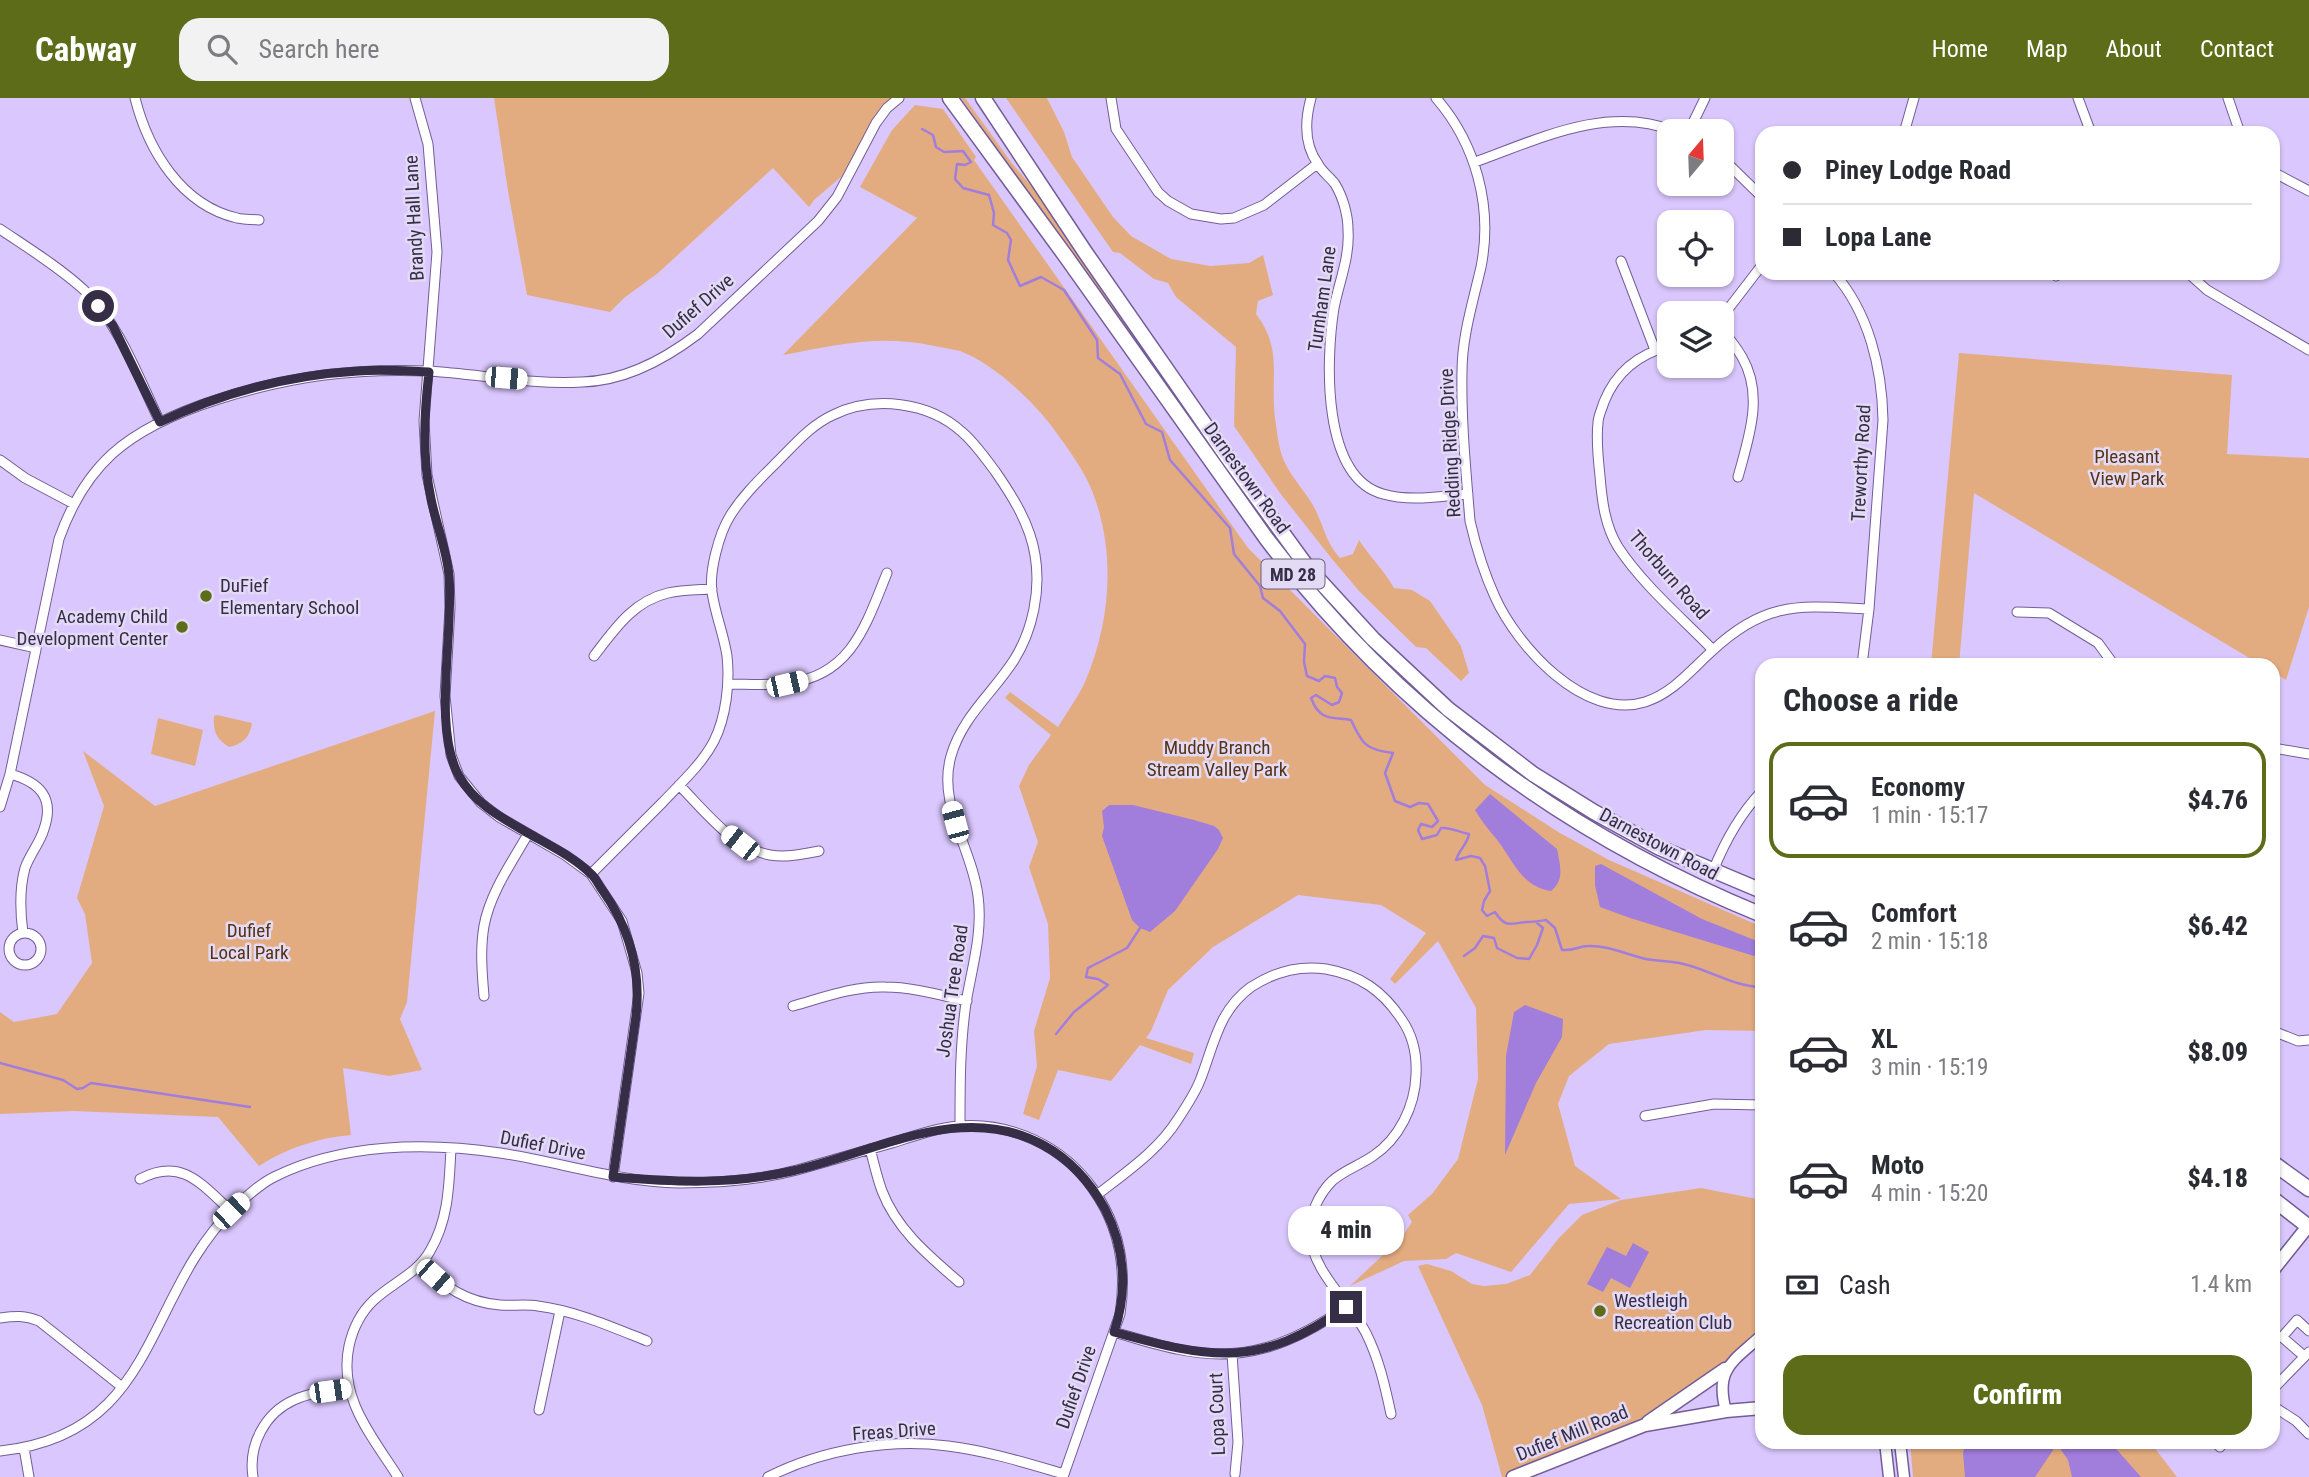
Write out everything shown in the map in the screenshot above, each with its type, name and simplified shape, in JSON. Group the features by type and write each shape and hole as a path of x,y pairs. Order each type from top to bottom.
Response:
{"main road":[{"name":"Darnestown Road","path":"950,98 1272,547 1352,642 1427,712 1501,771 1549,804 1615,846 1662,871 1755,912"},
{"name":"Darnestown Road","path":"983,98 1085,252 1228,458 1308,568 1364,629 1410,676 1448,709 1533,774 1660,848 1755,888"},
{"path":"2280,1168 2309,1189"},
{"path":"2280,1204 2309,1226 2280,1261"},
{"path":"1645,1424 1725,1369"},
{"path":"1645,1424 1755,1409"},
{"name":"Dufief Mill Road","path":"1513,1477 1645,1424"}],"street":[{"path":"135,98 139,117 150,143 166,168 187,192 207,207 237,218 259,220"},
{"name":"Brandy Hall Lane","path":"415,98 428,144 437,252 424,421 431,500 449,574 450,619 445,696 451,755 459,776 481,803 591,874 622,921 637,973 639,993 613,1177"},
{"name":"Dufief Drive","path":"0,807 10,774 59,539 74,504 92,476 111,455 145,430 192,407 251,388 294,379 360,370 583,382 613,377 651,364 677,350 698,334 818,221 837,197 876,123 898,98"},
{"path":"1111,98 1116,130 1158,192 1191,214 1221,219 1234,218 1264,205 1317,164"},
{"name":"Turnham Lane","path":"1311,98 1306,130 1311,150 1317,164 1335,184 1343,201 1348,228 1348,250 1329,343 1337,437 1346,463 1366,486 1382,494 1411,499 1468,494"},
{"name":"Redding Ridge Drive","path":"1436,98 1460,131 1475,162 1482,194 1484,234 1481,264 1466,327 1462,371 1470,521 1496,599 1523,641 1550,671 1571,688 1607,703 1633,704 1645,702 1668,691 1744,624 1779,610 1805,606 1869,609"},
{"path":"1695,119 1705,98"},
{"path":"1906,126 1914,98"},
{"path":"2078,98 2088,126"},
{"path":"2228,98 2238,126"},
{"path":"1475,162 1597,122 1644,123 1657,126"},
{"path":"1734,170 1755,190"},
{"path":"2280,176 2309,190"},
{"path":"0,229 67,276 98,306 113,326 160,422"},
{"path":"1621,261 1655,349"},
{"path":"1734,301 1755,274"},
{"name":"Treworthy Road","path":"1839,280 1860,313 1875,351 1883,396 1869,609 1863,658"},
{"path":"2196,280 2207,290 2309,350"},
{"path":"1734,346 1742,357 1753,391 1753,426 1738,477"},
{"name":"Thorburn Road","path":"1655,349 1623,371 1610,388 1598,419 1602,505 1611,534 1619,548 1648,583 1713,649"},
{"name":"Joshua Tree Road","path":"591,874 679,785 701,761 715,740 728,684 727,656 712,589 717,547 722,532 744,497 808,431 832,415 856,407 883,403 914,407 936,415 961,431 984,456 1011,493 1027,525 1035,552 1037,590 1033,614 1014,660 967,719 958,734 950,758 947,792 955,822 972,864 980,922 959,1053 960,1126"},
{"path":"0,460 25,478 74,504"},
{"path":"728,684 787,684 812,678 832,668 852,649 864,628 887,573"},
{"path":"594,656 621,620 652,599 666,593 712,589"},
{"path":"2017,612 2049,613 2098,643 2109,658"},
{"path":"0,640 36,648"},
{"path":"2280,749 2309,754"},
{"path":"10,774 28,779 38,786 45,796 47,806 44,830 32,849 22,881 19,910 23,933"},
{"path":"679,785 740,843 758,852 794,856 819,851"},
{"path":"1713,871 1730,834 1755,798"},
{"path":"484,996 481,959 489,907 528,834"},
{"path":"1097,1195 1154,1149 1177,1121 1200,1081 1218,1027 1238,998 1252,987 1276,973 1314,967 1344,972 1382,993 1407,1028 1413,1043 1415,1091 1407,1114 1395,1135 1375,1155 1332,1181 1316,1202 1310,1233 1314,1255 1346,1307 1365,1331 1374,1351 1391,1414"},
{"path":"793,1006 844,991 883,986 967,1001"},
{"path":"2280,1034 2298,1041 2309,1040"},
{"path":"1645,1116 1714,1104 1755,1105"},
{"name":"Dufief Drive","path":"0,1451 24,1448 63,1436 88,1422 108,1404 138,1367 200,1250 218,1223 268,1180 315,1161 386,1148 451,1147 502,1154 613,1177 678,1183 739,1180 792,1171 934,1130 984,1126 1013,1131 1032,1138 1067,1160 1097,1195 1115,1229 1122,1260 1122,1297 1114,1332 1063,1475"},
{"path":"398,1477 358,1412 348,1389 346,1362 353,1329 373,1300 421,1264 430,1251 444,1220 449,1194 451,1147"},
{"path":"870,1149 883,1193 898,1222 921,1250 959,1282"},
{"path":"140,1179 167,1170 181,1172 199,1183 231,1211"},
{"path":"421,1264 449,1289 471,1300 499,1305 538,1306 561,1311 647,1341"},
{"path":"1114,1332 1178,1350 1232,1354 1264,1349 1294,1339 1321,1325 1346,1307"},
{"path":"539,1410 561,1311"},
{"path":"0,1318 17,1315 39,1321 121,1387"},
{"path":"2280,1382 2307,1354 2282,1337 2297,1320 2309,1331"},
{"path":"1726,1411 1722,1399 1725,1369 1755,1341"},
{"name":"Lopa Court","path":"1232,1354 1238,1442 1235,1474"},
{"path":"253,1477 252,1456 257,1437 272,1416 293,1401 312,1394 348,1389"},
{"path":"2280,1411 2309,1434"},
{"name":"Freas Drive","path":"773,1476 814,1459 851,1450 916,1444 973,1450 1063,1475"},
{"path":"24,1448 29,1477"},
{"path":"1886,1449 1889,1477"},
{"path":"1901,1449 1905,1477"}],"green space":[{"path":"494,98 899,98 876,123 855,165 809,207 773,168 658,273 610,312 527,295"},
{"path":"961,98 965,98 1011,162 1042,199 1355,630 1423,697 1468,735 1522,775 1581,813 1579,816 1461,735 1352,633 1255,514"},
{"path":"1006,98 1047,98 1064,132 1072,157 1113,217 1131,236 1171,259 1210,266 1249,263 1263,255 1273,295 1258,301 1256,314 1270,339 1273,351 1275,418 1284,460 1313,505 1340,558 1353,554 1359,540 1394,588 1412,590 1430,601 1461,646 1469,673 1461,681 1426,648 1416,647 1359,591 1280,493 1234,426 1236,347 1176,297 1168,283 1154,279 1120,253 1113,252"},
{"name":"Muddy Branch Stream Valley Park","path":"915,105 943,109 976,157 974,160 1248,548 1485,785 1560,833 1609,860 1755,924 1755,1031 1706,1030 1609,1044 1569,1076 1558,1104 1575,1166 1621,1199 1569,1204 1511,1272 1456,1253 1446,1259 1404,1261 1350,1286 1402,1237 1412,1222 1408,1215 1432,1194 1458,1159 1478,1079 1476,1008 1438,941 1395,984 1390,979 1426,933 1381,905 1298,895 1213,947 1168,990 1146,1038 1194,1053 1191,1064 1140,1045 1111,1081 1058,1070 1039,1120 1023,1114 1037,1066 1034,1031 1050,978 1048,924 1029,867 1038,842 1019,786 1029,765 1051,735 1005,698 1010,692 1058,727 1076,699 1093,660 1105,613 1105,542 1094,496 1076,461 1045,417 986,364 960,351 895,341 858,342 783,355 917,218 860,187 892,130"},
{"name":"Pleasant View Park","path":"1959,353 2232,375 2227,454 2309,458 2309,607 2286,680 2280,676 2280,658 2249,658 1974,493 1960,658 1932,658"},
{"name":"Dufief Local Park","path":"435,711 407,1002 400,1019 422,1070 389,1076 343,1068 351,1135 303,1145 259,1166 218,1117 74,1111 0,1114 0,1012 14,1022 57,1014 92,963 85,914 77,898 104,806 83,751 155,806"},
{"path":"214,716 252,723 248,736 242,742 229,747 216,734"},
{"path":"158,718 203,730 195,766 151,754"},
{"name":"Westleigh Recreation Club","path":"1701,1188 1755,1199 1755,1340 1645,1425 1513,1477 1502,1477 1482,1405 1418,1266 1427,1264 1451,1271 1472,1284 1506,1284 1530,1275 1558,1239 1582,1215 1621,1200"},
{"path":"1911,1449 2155,1449 2177,1477 1913,1477"}],"shaded area":[{"path":"1490,794 1557,849 1560,877 1551,891 1541,889 1526,879 1475,810"},
{"path":"1109,805 1133,805 1194,820 1214,826 1223,838 1175,911 1150,932 1140,928 1132,920 1102,836 1102,811"},
{"path":"1601,864 1702,919 1755,940 1755,956 1600,907 1595,885 1595,866"},
{"path":"1525,1005 1563,1019 1562,1037 1536,1083 1505,1155 1506,1056 1514,1012"},
{"path":"1633,1243 1649,1252 1630,1288 1611,1278 1603,1292 1587,1284 1607,1247 1626,1256"},
{"path":"1964,1449 2054,1449 2035,1477 1965,1477"},
{"path":"2060,1449 2116,1449 2141,1477 2072,1477 2068,1460"}],"waterway":[{"path":"922,129 933,135 936,147 944,152 963,151 971,162 965,165 957,164 955,179 963,188 989,195 994,213 993,225 1007,233 1011,240 1008,260 1020,286 1041,277 1064,290 1097,340 1098,358 1120,374 1146,424 1162,432 1170,460 1230,528 1234,554 1260,586 1263,598 1280,611 1305,644 1304,662 1307,676 1319,681 1325,676 1335,678 1342,693 1339,702 1332,705 1316,695 1311,698 1318,711 1331,718 1351,720 1358,735 1371,748 1393,753 1385,773 1395,801 1410,807 1419,803 1428,804 1438,821 1432,827 1421,824 1418,830 1422,839 1437,835 1441,828 1469,834 1456,860 1471,856 1480,858 1485,866 1490,891 1482,910 1487,916 1495,912 1502,921 1509,924 1546,920 1555,928 1562,950 1585,946 1603,947 1646,959 1689,965 1755,986"},
{"path":"1464,956 1475,948 1483,936 1494,938 1497,948 1517,958 1529,959 1543,928 1537,923"},
{"path":"1056,1034 1074,1012 1108,985 1098,979 1086,977 1088,968 1127,948 1140,928"},
{"path":"0,1063 63,1080 77,1089 91,1083 250,1107"}],"place":[{"name":"DuFief Elementary School","path":"206,596"},
{"name":"Academy Child Development Center","path":"182,627"},
{"name":"Westleigh Recreation Club","path":"1600,1311"}],"route":[{"path":"98,306 113,326 160,422 192,407 283,381 360,370 429,372 424,421 425,451 431,500 449,574 449,642 445,696 451,755 459,776 481,803 591,874 622,921 632,950 639,993 613,1177 678,1183 739,1180 792,1171 934,1130 984,1126 1013,1131 1032,1138 1067,1160 1097,1195 1115,1229 1122,1260 1122,1297 1114,1332 1178,1350 1232,1354 1264,1349 1294,1339 1321,1325 1346,1307"}]}
